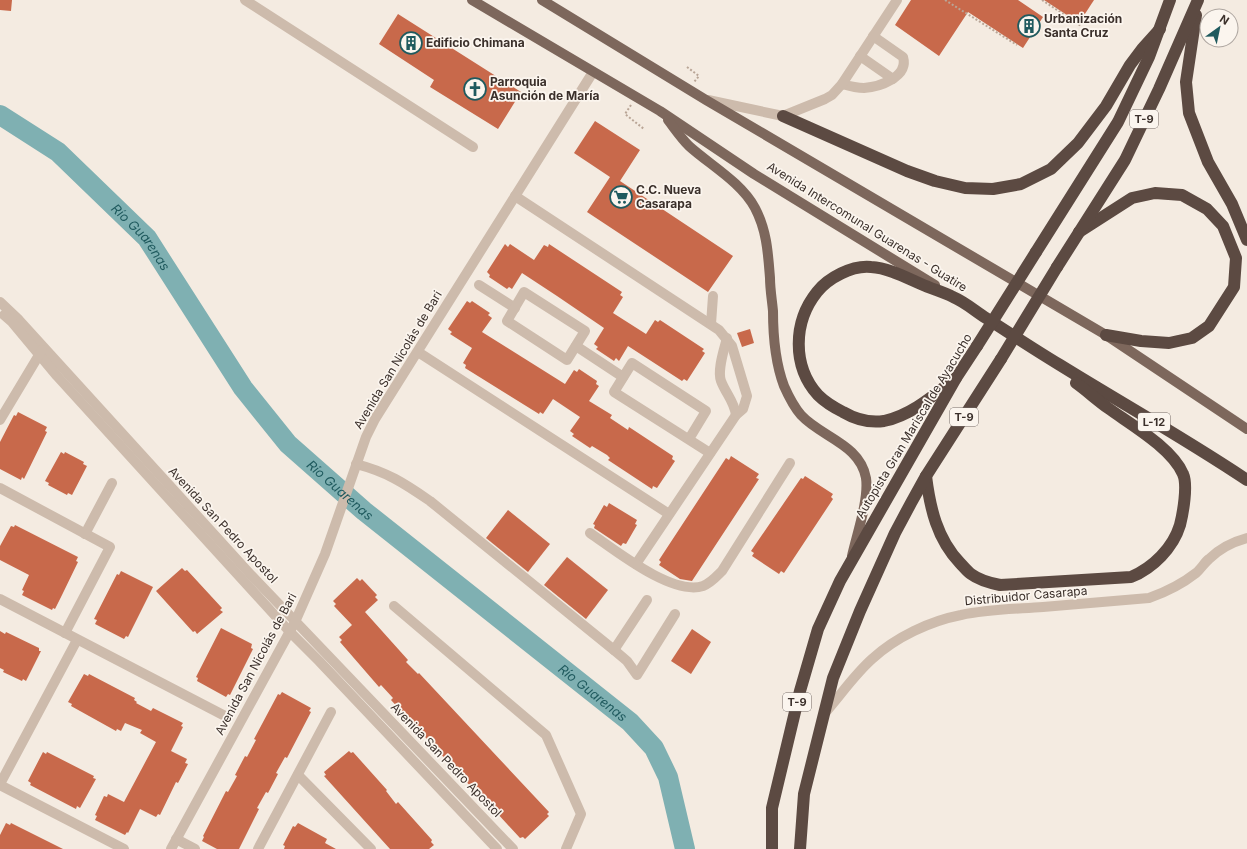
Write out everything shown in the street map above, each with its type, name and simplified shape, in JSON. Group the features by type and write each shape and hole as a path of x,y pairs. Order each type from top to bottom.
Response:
{"highway":[{"name":"Autopista Gran Mariscal de Ayacucho","path":"772,849 772,808 800,691 818,629 840,581 956,378 1118,122 1149,57 1170,0"},
{"path":"1198,0 1186,82 1189,113 1208,162 1232,204 1247,240"},
{"name":"T-9","path":"800,849 804,794 833,678 860,610 895,533 926,476 1125,160 1159,89 1198,0"},
{"path":"783,116 907,171 935,181 965,188 993,189 1020,184 1051,169 1078,143 1106,106 1130,65 1160,29"},
{"path":"1079,232 1132,198 1156,193 1182,195 1207,209 1223,226 1236,258 1234,287 1209,326 1192,338 1169,343 1106,335"},
{"path":"954,297 886,270 869,266 854,269 827,282 817,292 802,318 798,346 804,373 818,394 835,408 862,420 875,422 885,421 906,414 921,405 956,378"},
{"name":"Avenida Intercomunal Guarenas - Guatire","path":"954,297 1059,365 1210,455 1247,480"},
{"path":"926,476 929,500 935,523 944,541 956,559 971,574 986,581 1000,585 1131,577 1143,572 1163,554 1173,541 1178,530 1183,503 1184,475 1177,462 1156,443 1071,380 1059,365"}],"main road":[{"name":"Avenida Intercomunal Guarenas - Guatire","path":"472,0 660,111 754,174 954,297"},
{"name":"Avenida Intercomunal Guarenas - Guatire","path":"542,0 689,90 1106,335 1247,429"},
{"path":"660,111 689,145 747,196 760,221 768,250 773,311 772,327 776,356 784,386 800,414 844,445 857,458 866,479 865,500 850,562"}],"street":[{"path":"245,0 473,147"},
{"path":"706,100 783,116 825,99 832,95 842,84 897,0"},
{"path":"842,84 866,88 893,79 901,72 903,68 903,57 873,36"},
{"path":"860,56 893,79"},
{"name":"Avenida San Nicolás de Bari","path":"171,849 296,622 325,554 366,437 375,419 593,72"},
{"path":"515,196 711,324 727,338 734,354 747,396 743,409 736,415 636,564"},
{"path":"479,285 515,308"},
{"path":"524,292 585,331 576,346 567,360 506,321 524,292"},
{"path":"711,324 713,296"},
{"name":"Avenida San Pedro Apostol","path":"0,302 19,320 41,350 57,376 290,632 497,849"},
{"name":"Avenida San Pedro Apostol","path":"0,311 41,350 222,544 513,849"},
{"path":"727,338 720,376 726,392 733,401 736,415"},
{"path":"576,346 623,377"},
{"path":"0,420 41,350"},
{"path":"418,352 669,514"},
{"path":"689,439 706,411 632,363 614,392 710,453"},
{"path":"358,460 403,482 430,500 614,650 627,661 637,675 675,614"},
{"path":"590,533 636,564 662,579 686,587 702,586 712,581 722,570 790,463"},
{"path":"85,534 112,483"},
{"path":"0,488 110,547 65,633"},
{"name":"Distribuidor Casarapa","path":"824,714 857,675 873,659 906,636 939,621 961,615 989,611 1149,598 1168,591 1197,572 1208,559 1222,547 1247,538"},
{"path":"0,599 225,716"},
{"path":"614,650 647,600"},
{"path":"394,606 546,735 581,814 566,849"},
{"path":"77,640 0,785 124,849"},
{"path":"258,849 331,712"},
{"path":"298,774 371,849"},
{"path":"176,839 194,849"}],"path":[{"path":"945,0 1017,45"},
{"path":"1042,0 1081,26"},
{"path":"687,67 699,76 689,90"},
{"path":"636,97 625,114 644,129"}],"building":[{"path":"0,0 12,0 11,11 0,10"},
{"path":"911,0 1018,0 1043,17 1023,48 968,12 939,56 895,25"},
{"name":"Urbanización Santa Cruz","path":"1044,0 1094,0 1079,23"},
{"path":"398,14 521,92 498,129 430,87 434,80 379,44"},
{"name":"C.C. Nueva Casarapa","path":"595,121 640,150 620,181 733,256 708,292 587,212 610,177 574,153"},
{"path":"505,244 508,247 510,244 534,260 544,245 548,247 549,244 622,292 620,295 623,297 613,313 646,334 655,320 658,322 660,320 704,349 702,351 705,353 687,381 684,379 682,381 628,346 619,361 616,358 614,361 596,349 598,347 594,344 604,328 522,273 512,289 509,287 507,289 489,277 490,275 487,272"},
{"path":"467,301 470,303 472,301 490,313 488,315 492,318 482,332 565,384 574,370 577,372 579,369 597,381 596,384 599,386 589,401 612,415 610,418 628,430 629,427 673,456 672,459 675,461 657,488 653,486 652,489 608,460 610,458 607,455 592,446 590,448 572,436 574,434 570,431 580,417 553,399 543,414 540,412 539,414 465,368 466,365 463,363 472,348 450,334 452,332 448,329"},
{"path":"750,329 754,343 742,347 737,333"},
{"path":"18,412 47,427 45,431 47,432 24,479 22,477 21,480 0,469 0,442 14,415 16,416"},
{"path":"61,452 64,454 65,452 84,462 83,464 87,466 72,495 68,493 67,495 48,485 49,483 45,481"},
{"path":"731,456 759,474 756,478 759,479 692,581 680,579 659,565 661,562 659,560 726,458 729,460"},
{"path":"805,476 833,494 831,497 833,499 784,573 781,571 779,574 752,556 754,553 751,551 801,478 803,479"},
{"path":"609,503 637,520 635,524 637,525 626,544 623,543 621,546 594,528 595,525 593,524 604,505 607,507"},
{"path":"508,510 550,544 528,572 486,538"},
{"path":"15,525 78,557 76,561 78,562 55,609 53,608 52,610 22,595 24,591 22,590 29,575 0,560 0,546 11,526 14,527"},
{"path":"567,557 608,590 586,619 544,585"},
{"path":"182,568 185,571 187,570 222,608 220,610 223,612 197,634 195,631 193,632 156,591"},
{"path":"121,571 153,587 128,637 126,636 124,639 95,624 97,620 94,619 117,574 119,575"},
{"path":"357,578 360,581 362,579 377,595 375,597 378,600 365,612 408,660 406,662 418,674 419,673 549,812 547,814 549,816 525,839 523,837 520,838 474,788 473,789 391,700 393,698 381,685 379,687 340,642 342,640 339,637 352,625 334,606 336,604 333,601"},
{"path":"221,628 252,644 251,648 253,649 230,695 228,694 226,697 197,681 198,678 196,677"},
{"path":"692,629 711,642 691,674 671,661"},
{"path":"0,631 5,634 6,632 39,648 39,651 41,651 26,681 23,679 22,681 3,672 4,670 0,668"},
{"path":"84,674 88,676 89,674 135,698 134,700 137,702 136,703 151,711 153,708 183,723 181,726 183,727 171,751 187,759 185,763 188,764 178,783 176,782 160,815 158,814 156,817 140,809 128,833 127,832 125,835 95,820 97,816 95,815 104,796 107,797 108,794 124,802 156,742 140,733 142,730 125,723 121,731 117,729 116,731 71,706 72,704 68,702"},
{"path":"282,692 311,708 309,711 311,712 287,758 285,757 276,773 278,774 268,793 266,792 257,808 259,809 239,849 217,849 202,841 203,836 226,791 228,792 237,776 235,775 245,756 247,757 256,740 254,739 278,694 280,695"},
{"path":"349,751 351,753 353,752 387,790 386,791 396,804 398,802 432,840 431,842 434,845 429,849 390,849 324,776 326,775 324,772"},
{"path":"43,752 46,754 47,752 94,776 93,778 96,779 80,808 77,806 76,809 30,785 31,783 28,781"},
{"path":"6,823 10,825 11,823 63,849 0,849 0,835"},
{"path":"298,823 327,839 325,843 336,849 284,849 285,846 283,845 293,826 295,827"}],"waterway":[{"name":"Río Guarenas","path":"0,115 58,152 147,238 243,388 288,444 364,511 630,722 654,748 668,777 685,849"}],"place":[{"name":"Urbanización Santa Cruz","path":"1029,26"},
{"name":"Edificio Chimana","path":"411,43"},
{"name":"Parroquia Asunción de María","path":"475,89"},
{"name":"C.C. Nueva Casarapa","path":"621,197"}]}
